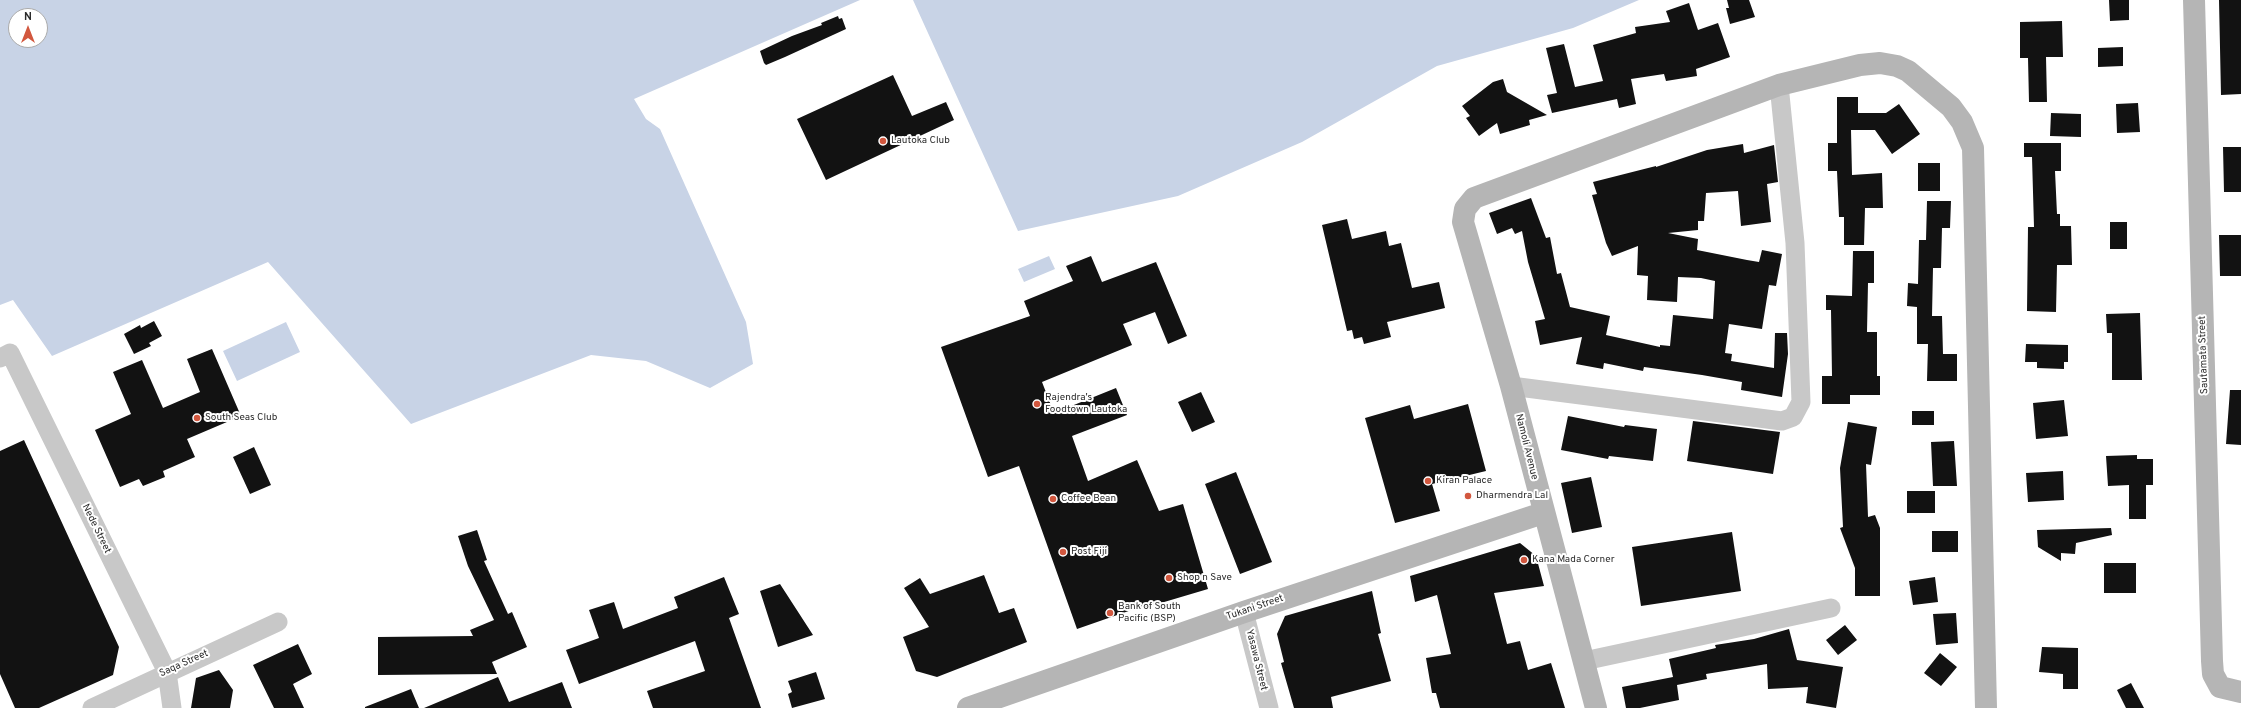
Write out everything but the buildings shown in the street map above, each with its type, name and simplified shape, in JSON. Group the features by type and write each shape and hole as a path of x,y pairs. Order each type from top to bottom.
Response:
{"street":[{"name":"Sautamata Street","path":"2194,0 2212,661 2213,674 2220,687 2241,692"},
{"path":"1510,386 1782,421 1793,417 1801,402 1795,243 1779,85 1860,65 1880,63 1897,66 1908,71 1951,107 1970,136 1973,148 1991,706"},
{"name":"Namoli Avenue","path":"1596,708 1510,386 1463,222 1465,209 1474,198 1779,85"},
{"name":"Nede Street","path":"5,355 167,672 172,708"},
{"name":"Tukani Street","path":"975,707 1244,612 1543,513"},
{"path":"1584,661 1831,608"},
{"name":"Yasawa Street","path":"1244,612 1269,708"},
{"name":"Saqa Street","path":"92,708 167,672 278,622"}],"water":[{"path":"0,0 860,0 634,99 646,119 660,129 746,322 753,364 710,388 646,361 591,355 411,424 268,262 52,356 13,300 0,305"},
{"path":"913,0 1639,0 1573,28 1437,66 1302,142 1178,196 1018,231"},
{"path":"1049,256 1055,269 1024,282 1018,269"},
{"path":"286,322 300,352 237,381 223,351"}],"place":[{"name":"Lautoka Club","path":"883,141"},
{"name":"Rajendra's Foodtown Lautoka","path":"1037,404"},
{"name":"South Seas Club","path":"197,418"},
{"name":"Kiran Palace","path":"1428,481"},
{"name":"Dharmendra Lal","path":"1468,496"},
{"name":"Coffee Bean","path":"1053,499"},
{"name":"Post Fiji","path":"1063,552"},
{"name":"Kana Mada Corner","path":"1524,560"},
{"name":"Shop n Save","path":"1169,578"},
{"name":"Bank of South Pacific (BSP)","path":"1110,613"}]}
